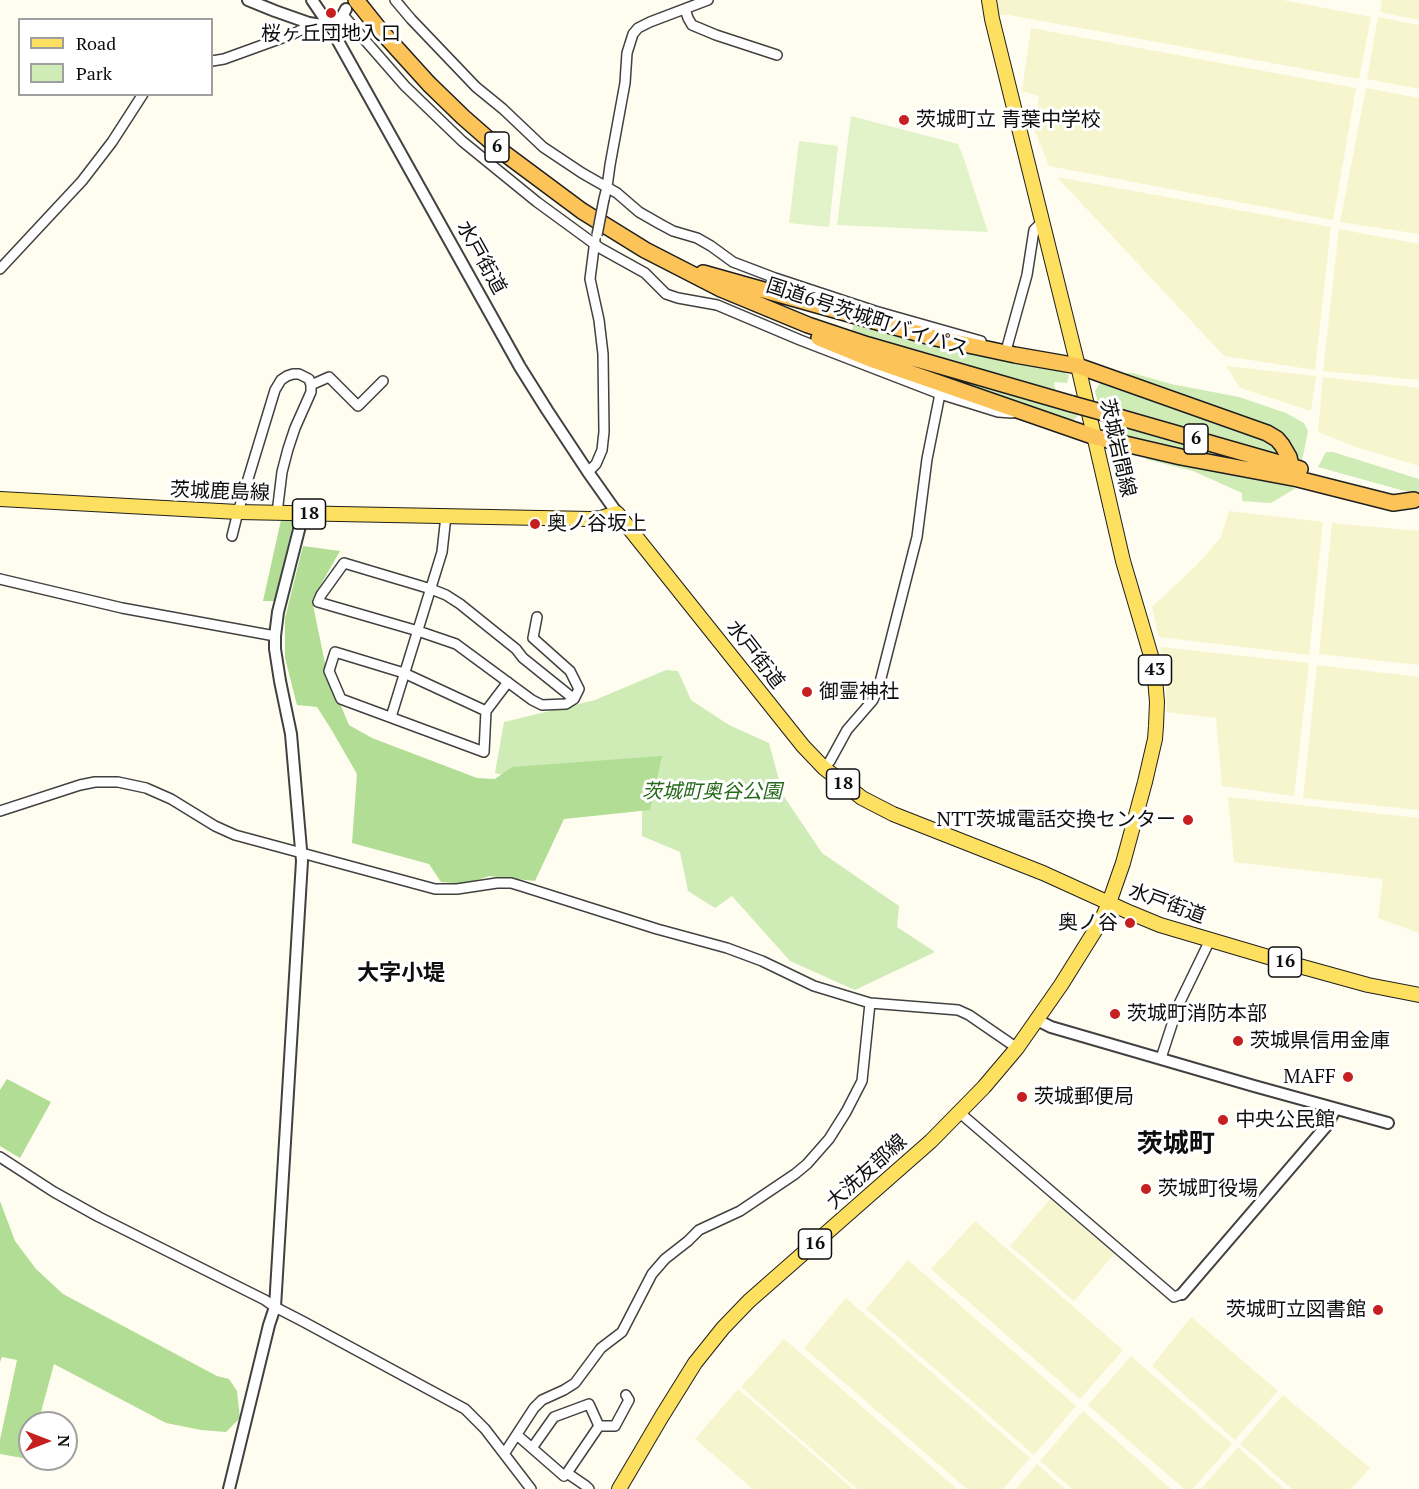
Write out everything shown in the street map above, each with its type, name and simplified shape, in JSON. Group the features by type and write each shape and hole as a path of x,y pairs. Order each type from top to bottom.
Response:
{"highway":[{"name":"国道6号茨城町バイパス","path":"349,6 380,30 429,84 504,153 582,211 645,250 697,277 779,313 868,345 1297,471 1416,501"},
{"path":"666,261 920,334 1078,366 1268,433 1282,445 1297,471"},
{"path":"697,277 714,293 788,326 873,360 1095,437 1180,457 1297,471"}],"main road":[{"name":"茨城岩間線","path":"989,0 1123,561 1152,656 1157,685 1155,740 1123,863 1109,903"},
{"name":"茨城鹿島線","path":"0,500 303,514 591,519 617,513"},
{"name":"水戸街道","path":"617,513 779,717 824,768 862,798 893,814 1043,873 1160,925 1336,976 1419,995"},
{"name":"大洗友部線","path":"620,1489 699,1358 723,1328 749,1300 856,1209 931,1141 984,1088 1037,1020 1091,938 1109,903"}],"street":[{"path":"248,0 309,23 340,20 349,6 405,86 462,141 537,202 595,239 600,248 645,273 666,294 717,305 940,394 998,412 1023,411"},
{"name":"水戸街道","path":"312,0 327,21"},
{"name":"水戸街道","path":"318,0 327,21 520,367 617,513"},
{"path":"395,0 476,87 543,147 617,193 639,212 673,231 697,238 733,262 800,287 1011,351 1034,230 1042,222"},
{"path":"588,472 596,464 602,450 604,432 603,354 591,279 595,239 607,187 625,83 627,53 633,34 638,28 708,0"},
{"path":"685,9 692,25 777,55"},
{"path":"213,61 224,59 292,34 305,28 309,23"},
{"path":"0,269 82,181 112,142 142,96"},
{"path":"232,536 275,390 281,380 287,376 292,374 306,376 311,385 311,392 288,449 282,472 277,513"},
{"path":"311,385 329,377 358,406 383,381"},
{"path":"824,768 847,730 873,700 879,686 917,537 927,459 940,394"},
{"path":"229,1489 275,1307 302,852 291,734 280,681 275,636 278,612 303,514"},
{"path":"392,717 441,552 446,516"},
{"path":"537,617 533,638 570,671 579,689 574,699 566,704 542,705 532,700 463,647 448,640 318,602 344,563 431,589 460,604 574,699"},
{"path":"0,579 122,608 275,636"},
{"path":"486,711 404,673 334,652 329,670 341,699 484,752 486,711 508,682"},
{"path":"0,811 80,785 118,782 146,788 171,799 215,826 235,835 435,889 457,890 511,883 657,929 727,948 762,961 814,986 870,1003 958,1010 1017,1048"},
{"path":"1161,1058 1178,1006 1210,940"},
{"path":"504,1454 534,1408 542,1400 575,1383 601,1348 622,1332 652,1274 665,1259 699,1230 740,1211 795,1174 829,1139 862,1080 870,1003"},
{"path":"1037,1020 1051,1028 1388,1123"},
{"path":"960,1113 1174,1297 1182,1294 1328,1124 1335,1109"},
{"path":"0,1157 91,1213 256,1295 465,1409 485,1430 531,1489"},
{"path":"599,1426 615,1426 629,1400 626,1395"},
{"path":"532,1448 554,1417 589,1404 599,1426"},
{"path":"517,1435 564,1476 599,1426"},
{"path":"567,1473 589,1489"}],"green space":[{"path":"998,0 1283,0 1371,17 1359,79 1009,15 998,15"},
{"path":"1382,0 1419,0 1419,20 1380,12"},
{"path":"1378,17 1419,25 1419,89 1367,79"},
{"path":"1031,28 1356,88 1333,220 1049,166 1034,129 1039,96 1022,91"},
{"path":"1366,88 1419,98 1419,234 1340,222"},
{"path":"851,116 958,144 988,232 837,225"},
{"path":"799,141 838,146 829,227 789,223"},
{"path":"1057,177 1331,227 1315,370 1224,356"},
{"path":"1339,229 1419,244 1419,380 1323,371"},
{"path":"855,320 1060,370 1069,375 1067,383 1054,382 1056,394 851,332"},
{"path":"846,344 1076,411 1078,416 1069,424"},
{"path":"1226,366 1316,376 1311,411 1240,388"},
{"path":"1115,373 1133,373 1171,384 1239,397 1286,413 1304,423 1308,431 1302,461 1291,452"},
{"path":"1323,377 1419,388 1419,466 1359,448 1318,432"},
{"path":"1102,380 1269,438 1285,460 1099,407 1095,391"},
{"path":"1102,419 1278,469 1108,437"},
{"path":"1326,452 1333,452 1419,479 1419,495 1318,467"},
{"path":"1147,457 1296,488 1271,503 1242,501 1242,493 1193,471 1145,459"},
{"path":"1229,511 1323,522 1309,655 1159,637 1152,607 1197,565 1221,537"},
{"path":"281,520 294,520 274,601 263,601"},
{"path":"1332,523 1419,531 1419,665 1319,654"},
{"path":"303,546 340,551 312,600 327,673 349,725 372,738 477,778 495,779 512,767 662,756 650,810 564,819 535,881 489,876 465,884 441,882 429,864 352,843 357,774 317,707 297,705 285,658 285,618"},
{"path":"1160,647 1309,663 1294,796 1222,786 1216,718 1166,712 1166,681"},
{"path":"1317,665 1419,677 1419,810 1303,798"},
{"name":"茨城町奥谷公園","path":"666,670 678,671 691,700 729,725 769,743 783,795 822,853 899,906 897,927 935,952 855,990 790,961 732,896 715,908 688,891 680,852 642,836 642,809 495,773 504,722 595,700"},
{"path":"1228,797 1419,818 1419,933 1378,918 1383,879 1234,862"},
{"path":"7,1079 51,1102 20,1158 0,1146 0,1090"},
{"path":"1050,1199 1114,1254 1074,1301 1010,1246"},
{"path":"0,1201 15,1241 36,1269 63,1294 217,1376 229,1379 237,1391 240,1418 226,1432 166,1423 54,1364 41,1411 18,1411 18,1457 0,1454 0,1440 17,1360 2,1357 0,1362"},
{"path":"975,1221 1123,1350 1080,1399 931,1269"},
{"path":"908,1260 1076,1406 1034,1455 866,1309"},
{"path":"846,1298 1030,1458 1003,1489 967,1489 804,1348"},
{"path":"1191,1317 1278,1391 1235,1440 1152,1366"},
{"path":"784,1339 957,1489 857,1489 741,1387"},
{"path":"1131,1356 1232,1444 1193,1489 1184,1489 1088,1405"},
{"path":"738,1389 853,1489 753,1489 695,1439"},
{"path":"1283,1395 1370,1468 1351,1489 1292,1489 1240,1444"},
{"path":"1083,1411 1171,1489 1072,1489 1040,1461"},
{"path":"1238,1447 1284,1489 1201,1489"},
{"path":"1037,1464 1065,1489 1016,1489"}],"place":[{"name":"桜ヶ丘団地入口","path":"331,13"},
{"name":"茨城町立 青葉中学校","path":"904,120"},
{"name":"奥ノ谷坂上","path":"535,524"},
{"name":"御霊神社","path":"807,692"},
{"name":"NTT茨城電話交換センター","path":"1188,820"},
{"name":"奥ノ谷","path":"1130,923"},
{"name":"茨城町消防本部","path":"1115,1014"},
{"name":"茨城県信用金庫","path":"1238,1041"},
{"name":"MAFF","path":"1348,1077"},
{"name":"茨城郵便局","path":"1022,1097"},
{"name":"中央公民館","path":"1223,1120"},
{"name":"茨城町役場","path":"1146,1189"},
{"name":"茨城町立図書館","path":"1378,1310"}],"district":[{"name":"大字小堤","path":"401,974"},
{"name":"茨城町","path":"1176,1145"}]}
